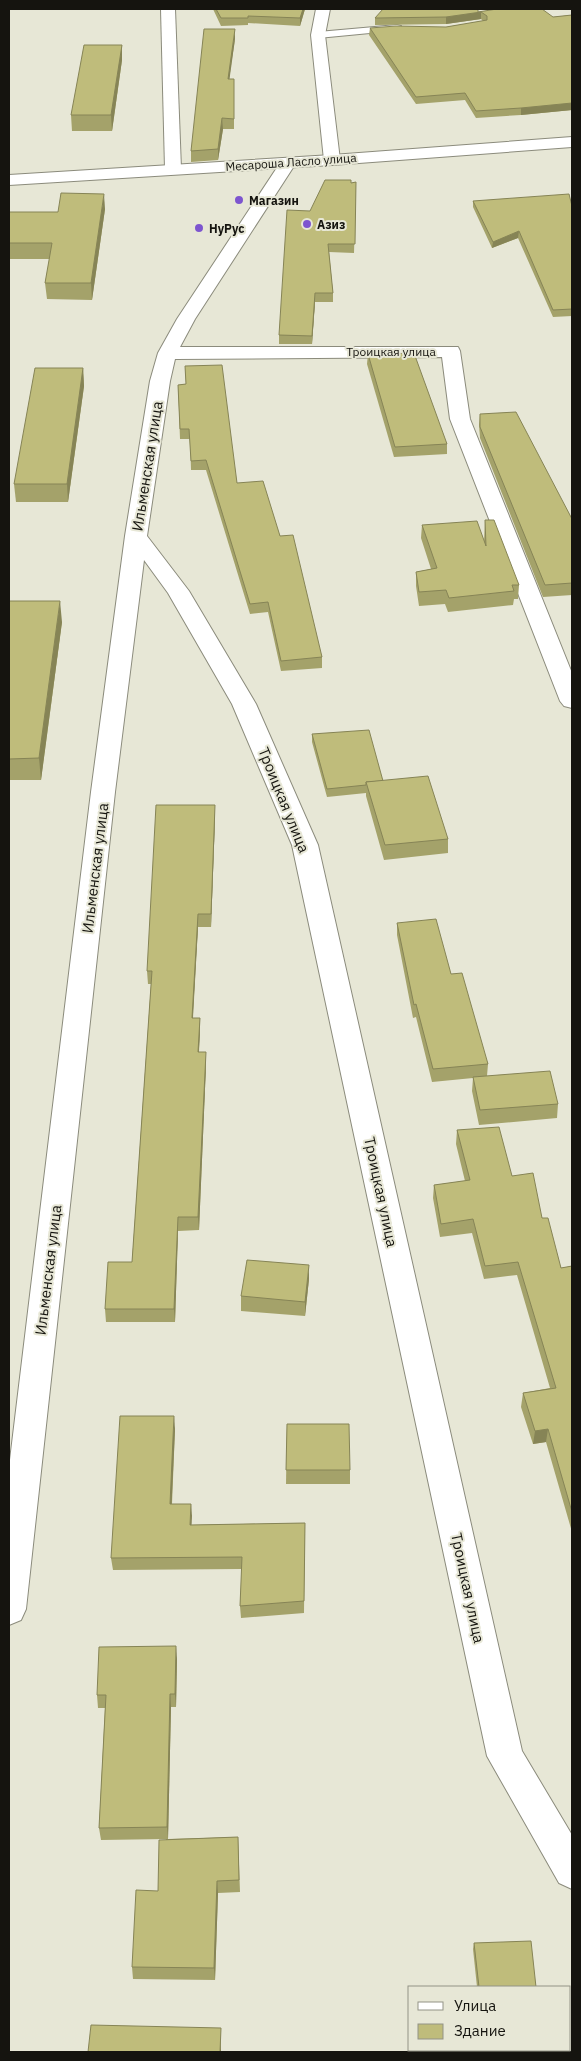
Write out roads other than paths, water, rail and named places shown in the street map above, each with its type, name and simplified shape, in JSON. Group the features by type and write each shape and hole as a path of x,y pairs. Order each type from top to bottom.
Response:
{"street":[{"path":"168,9 173,170"},
{"path":"323,9 318,35 332,160"},
{"name":"Месароша Ласло улица","path":"9,180 572,143"},
{"name":"Ильменская улица","path":"9,1609 103,792 136,536 160,380 168,353 186,319 288,163"},
{"name":"Троицкая улица","path":"168,353 451,351 460,419 572,701"},
{"name":"Троицкая улица","path":"136,536 178,591 244,704 305,846 506,1756 558,1849 572,1870"}],"lane":[{"path":"318,35 413,28"}],"place":[{"name":"Магазин","path":"239,200"},
{"name":"Азиз","path":"307,224"},
{"name":"НуРус","path":"199,228"}]}
